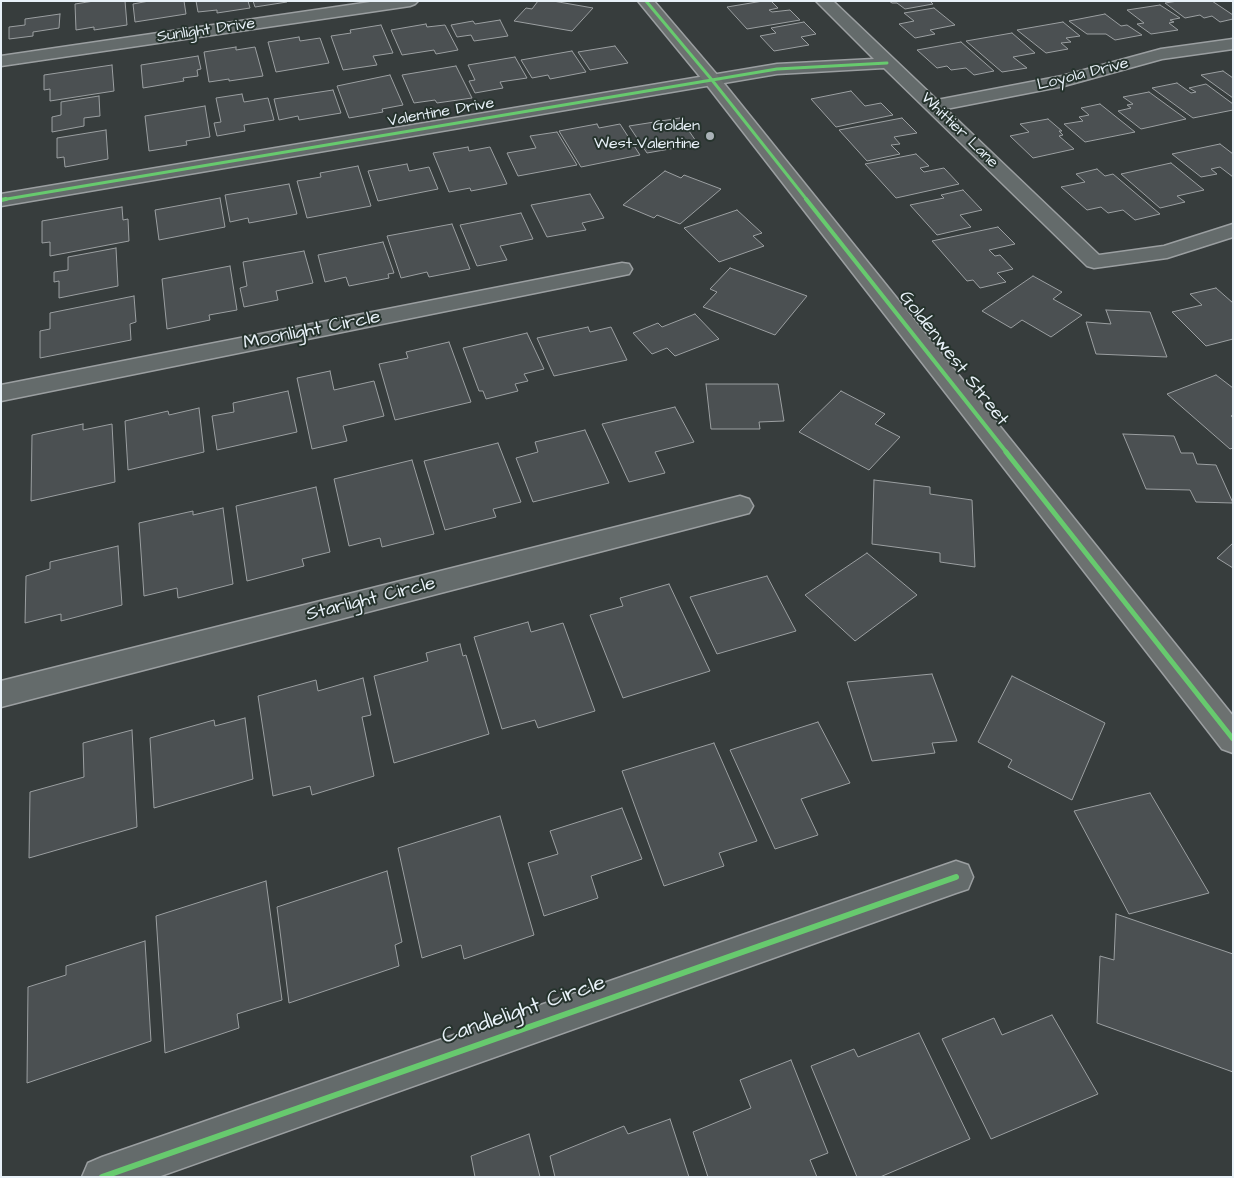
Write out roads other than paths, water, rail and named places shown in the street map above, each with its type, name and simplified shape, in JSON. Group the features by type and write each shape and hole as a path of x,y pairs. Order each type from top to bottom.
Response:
{"main road":[{"name":"Goldenwest Street","path":"646,1 712,80 1233,739"}],"street":[{"name":"Sunlight Drive","path":"1,61 410,1"},
{"name":"Whittier Lane","path":"824,1 1094,262 1167,252 1233,230"},
{"name":"Loyola Drive","path":"934,106 1064,82 1161,54 1233,44"},
{"name":"Valentine Drive","path":"1,200 777,69 887,63"},
{"name":"Moonlight Circle","path":"1,393 622,269"},
{"name":"Starlight Circle","path":"1,694 740,506"},
{"name":"Candlelight Circle","path":"102,1177 956,876"}],"place":[{"name":"Golden West-Valentine","path":"710,136"}]}
